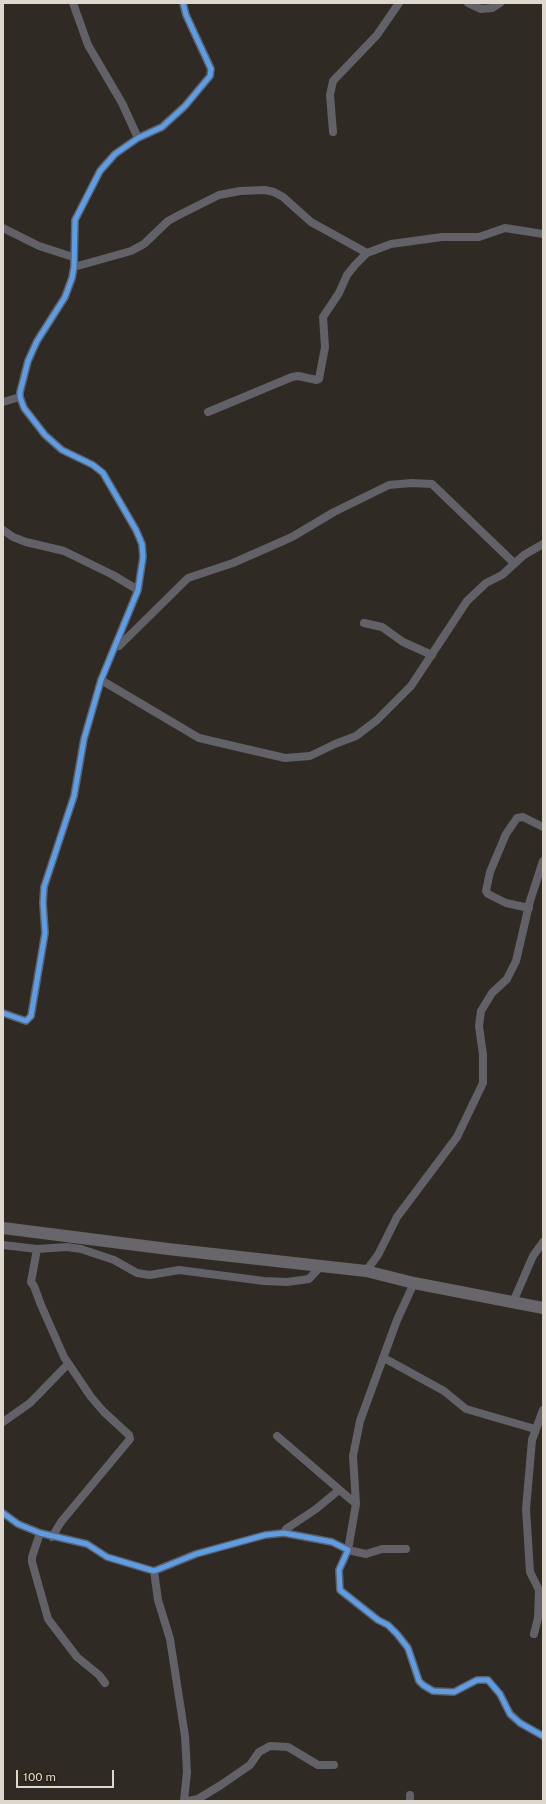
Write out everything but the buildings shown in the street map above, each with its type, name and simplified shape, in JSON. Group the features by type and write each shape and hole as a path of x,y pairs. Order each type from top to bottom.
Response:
{"highway":[{"path":"3,1228 320,1267 366,1271 414,1283 543,1308"}],"street":[{"path":"73,3 88,45 122,103 138,138"},
{"path":"3,1013 26,1021 31,1016 45,932 43,902 44,887 74,796 84,739 101,680 138,590 144,557 142,544 103,473 93,464 62,450 44,435 31,418 20,397 28,361 47,323 65,297 74,267 73,257 75,220 100,172 115,154 138,138 162,127 185,106 210,76 211,69 186,15 183,3"},
{"path":"333,132 330,95 334,81 377,35 399,3"},
{"path":"468,3 481,9 488,6 492,8 500,3"},
{"path":"74,267 131,251 144,244 168,221 207,200 234,193 259,190 274,192 283,197 311,222 367,253"},
{"path":"3,228 39,246 73,257"},
{"path":"208,412 292,377 298,376 317,380 319,379 325,347 323,317 339,293 347,276 367,253 391,244 442,237 479,237 505,228 543,234"},
{"path":"3,402 20,397"},
{"path":"115,649 188,578 283,542 334,512 389,485 432,484 514,563"},
{"path":"3,530 13,537 26,542 64,551 113,575 138,590"},
{"path":"101,680 199,738 285,758 301,758 318,754 335,744 364,732 377,720 411,686 467,601 486,583 502,575 514,563 543,544"},
{"path":"364,623 382,627 403,642 432,655"},
{"path":"529,908 506,903 488,894 486,891 490,872 506,834 517,818 523,817 543,827"},
{"path":"366,1271 378,1255 396,1217 457,1137 468,1117 483,1083 479,1026 481,1011 485,1002 510,973 522,939 529,908 543,861"},
{"path":"513,1302 533,1256 543,1242"},
{"path":"3,1245 37,1248 67,1247 81,1249 114,1260 137,1273 150,1275 179,1270 264,1281 287,1282 308,1279 320,1267"},
{"path":"37,1248 31,1282 68,1364 100,1407 129,1435 130,1439 61,1522 52,1537"},
{"path":"414,1283 397,1320 360,1421 353,1456 356,1504 348,1550 339,1570 340,1590 378,1620 388,1625 397,1634 408,1648 419,1681 423,1685 433,1691 454,1692 477,1680 488,1680 500,1694 510,1714 520,1723 543,1736"},
{"path":"384,1358 444,1392 466,1409 535,1429"},
{"path":"3,1422 30,1403 68,1364"},
{"path":"534,1634 538,1618 539,1590 530,1572 526,1509 529,1462 535,1429 543,1410"},
{"path":"277,1436 303,1456 356,1504"},
{"path":"284,1533 286,1529 316,1509 339,1490"},
{"path":"3,1514 18,1524 40,1533 87,1544 107,1556 154,1571 196,1554 266,1535 284,1533 332,1542 348,1550 366,1554 382,1549 406,1550"},
{"path":"40,1533 32,1557 32,1562 48,1619 77,1657 99,1675 105,1683"},
{"path":"154,1571 158,1600 169,1633 185,1736 187,1772 184,1801"},
{"path":"188,1801 200,1800 250,1765 259,1752 270,1746 288,1747 318,1765 334,1765"}],"cycle path":[{"path":"3,1013 26,1021 31,1016 45,933 43,903 44,887 74,796 84,739 101,680 138,590 143,557 142,544 136,530 103,473 93,465 62,450 45,435 24,408 20,397 20,392 28,361 37,341 65,297 72,278 74,267 75,220 100,171 115,154 138,138 162,127 185,106 210,76 211,69 186,15 183,3"},
{"path":"3,1513 18,1524 40,1533 87,1544 107,1557 154,1571 196,1554 265,1535 284,1533 332,1542 348,1550 339,1570 340,1590 378,1620 388,1625 397,1634 408,1648 419,1681 423,1685 433,1691 454,1692 477,1680 488,1680 500,1694 510,1714 520,1723 543,1736"}]}
